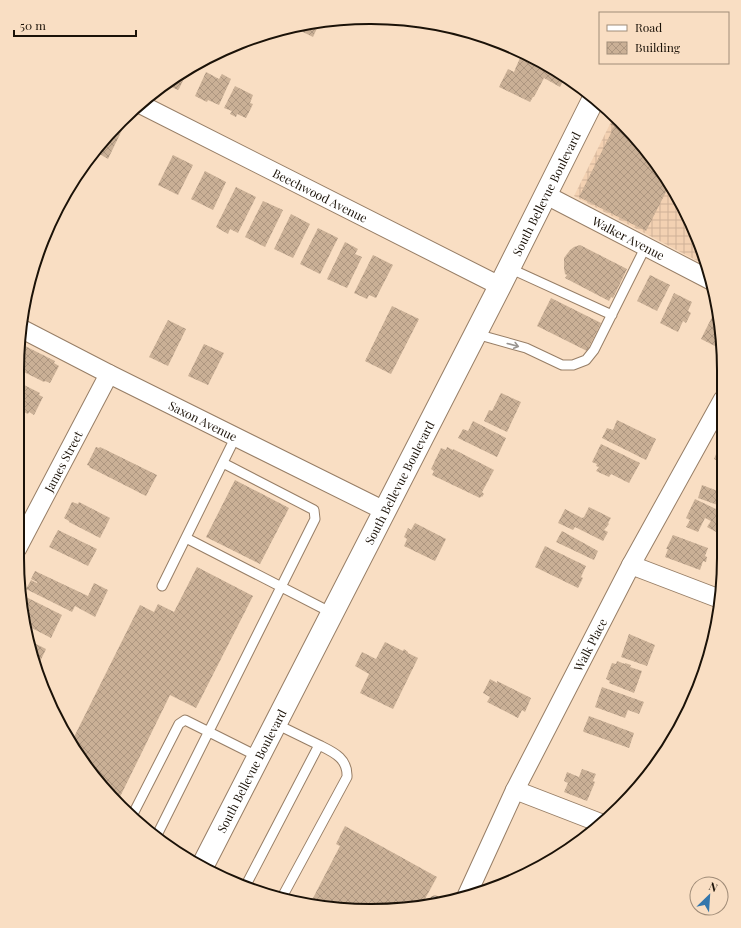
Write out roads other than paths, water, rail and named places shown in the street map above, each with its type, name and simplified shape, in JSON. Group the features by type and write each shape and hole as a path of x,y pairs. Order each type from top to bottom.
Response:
{"main road":[{"name":"South Bellevue Boulevard","path":"205,862 476,334 591,104"}],"street":[{"name":"Beechwood Avenue","path":"146,107 505,277"},
{"name":"Walker Avenue","path":"546,195 704,277"},
{"name":"Saxon Avenue","path":"26,331 108,374 385,511"},
{"name":"James Street","path":"24,536 108,374"},
{"name":"Walk Place","path":"470,889 515,790 631,565 717,410"},
{"path":"631,565 715,597"},
{"path":"515,790 595,821"}],"lane":[{"path":"476,334 526,348 562,365 573,365 586,360 594,350 646,246"},
{"path":"505,277 612,315"},
{"path":"162,586 236,436"},
{"path":"159,831 315,519 314,510 223,463"},
{"path":"186,538 332,613"},
{"path":"134,811 180,724 185,720 258,757"},
{"path":"276,724 335,753 348,768 347,777 284,893"},
{"path":"248,882 319,745"}]}
